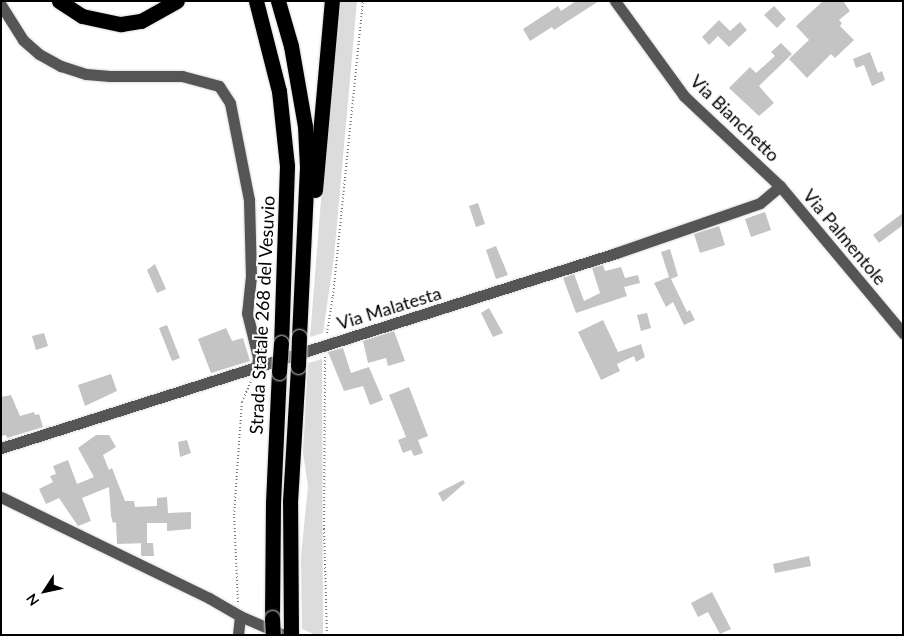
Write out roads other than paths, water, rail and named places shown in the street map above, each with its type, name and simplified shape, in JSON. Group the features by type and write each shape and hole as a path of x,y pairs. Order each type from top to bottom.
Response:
{"highway":[{"path":"59,1 82,16 121,24 141,21 177,1"},
{"path":"247,1 271,52"},
{"name":"Strada Statale 268 del Vesuvio","path":"256,1 271,52 279,91 287,166 273,503 273,635"},
{"path":"278,1 291,46 305,126 304,256 290,519 288,631"},
{"path":"304,256 316,184 332,1"}],"street":[{"name":"Via Bianchetto","path":"615,1 684,96 780,186"},
{"path":"1,4 23,40 40,54 61,66 86,74 110,76 182,76 219,86 230,103 249,200 251,276 247,313 258,357 257,368"},
{"name":"Via Palmentole","path":"780,186 903,333"},
{"name":"Via Malatesta","path":"1,448 257,368 324,345 475,300 731,214 760,203 780,186"},
{"path":"1,497 210,598 240,616 288,631"},
{"path":"238,635 240,616"}]}
